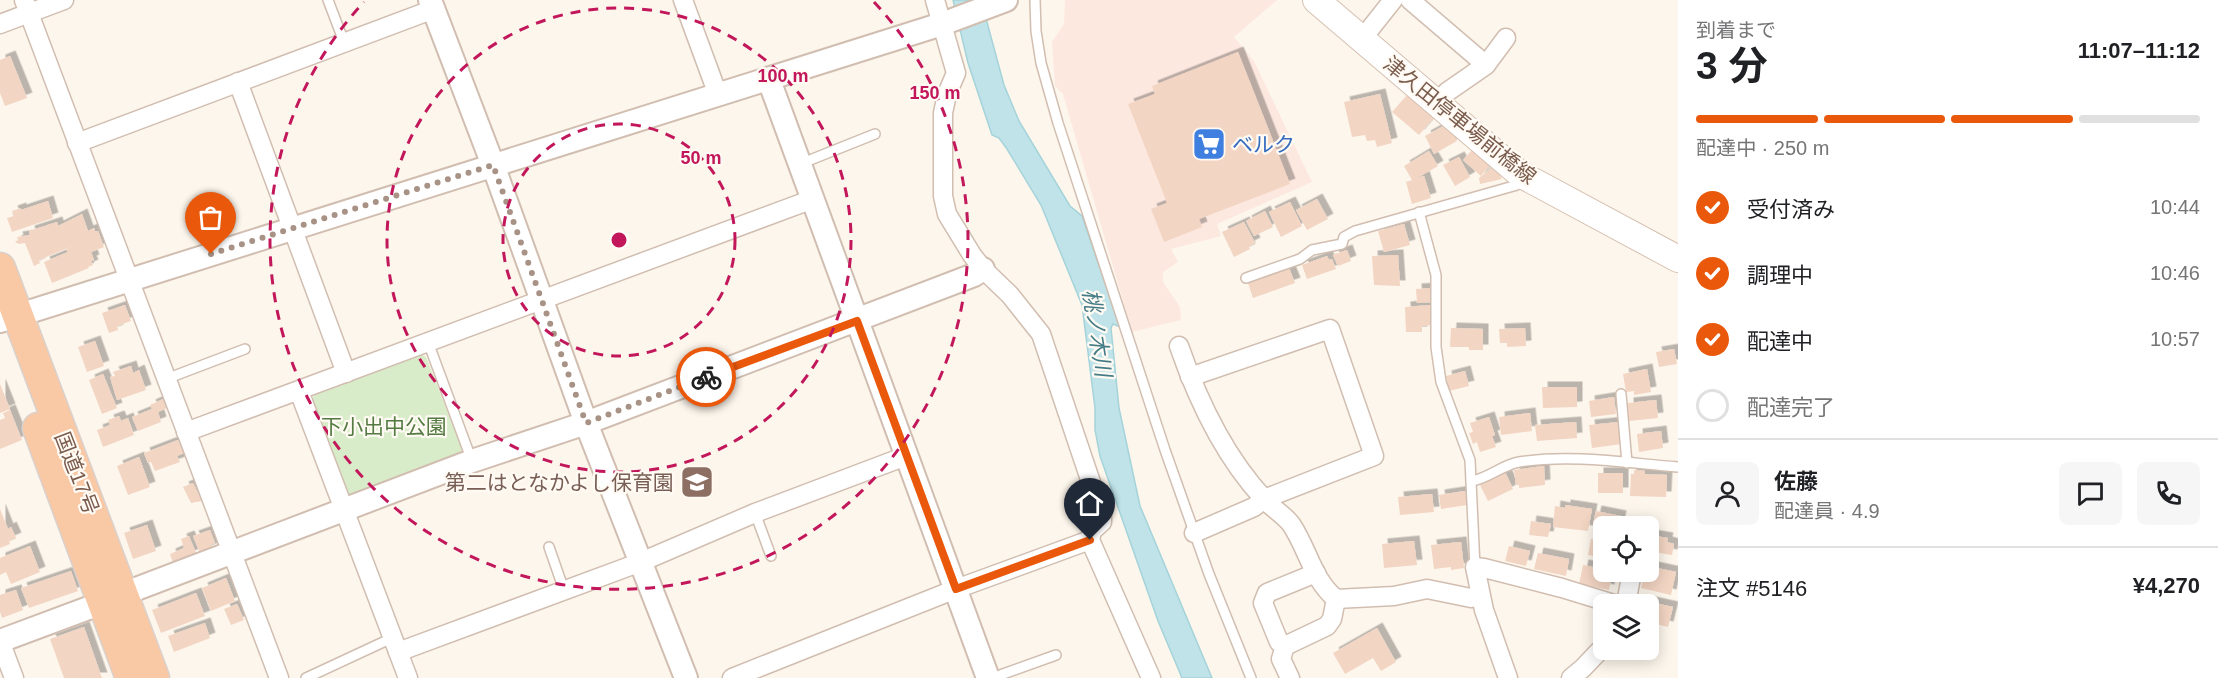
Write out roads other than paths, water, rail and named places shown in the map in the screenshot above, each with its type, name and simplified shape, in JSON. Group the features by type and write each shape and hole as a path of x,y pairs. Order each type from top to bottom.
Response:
{"highway":[{"name":"国道17号","path":"0,268 6,321 113,599 154,678"},
{"name":"国道17号","path":"113,599 131,678"}],"main road":[{"name":"津久田停車場前橋線","path":"1320,1 1520,174 1678,260"}],"street":[{"path":"0,24 26,7 64,0"},
{"path":"683,0 718,95"},
{"path":"935,0 945,23 956,73 947,94 943,113 943,201 947,214 983,269 1010,295 1041,334 1102,515 1102,522 1089,535 1090,540 1151,678"},
{"path":"6,321 292,228 769,80 945,23 1006,0"},
{"path":"1362,39 1393,0"},
{"path":"1410,0 1486,65"},
{"path":"76,142 344,42 432,4 586,423 686,678"},
{"path":"26,7 230,554 279,678"},
{"path":"1436,103 1447,92 1486,65 1506,38"},
{"path":"769,80 906,456 990,678"},
{"path":"238,82 346,373"},
{"path":"186,432 813,199"},
{"path":"14,678 0,641 472,461 586,423 857,321 974,275 983,269"},
{"path":"1190,377 1330,329 1374,456 1264,500 1254,507 1194,533"},
{"path":"1179,346 1190,377 1224,447 1264,500 1290,524 1324,589 1336,599 1394,596 1427,589 1471,598 1480,595"},
{"path":"298,391 408,678"},
{"path":"395,645 564,590 641,562 755,513 906,456"},
{"path":"732,678 956,589 1090,540"},
{"path":"1508,678 1493,640 1480,595 1475,567 1593,598"},
{"path":"1285,646 1280,642 1263,603 1267,593 1316,573"},
{"path":"1290,678 1281,659 1285,646 1327,626 1332,619 1336,599"},
{"path":"1571,678 1593,658"}],"lane":[{"path":"328,0 344,42"},
{"path":"1035,0 1036,31 1041,63 1056,114 1165,450 1194,533 1251,678"},
{"path":"800,164 875,134"},
{"path":"1246,278 1300,259 1312,250 1342,244 1344,237 1355,231 1517,184 1520,174"},
{"path":"1419,212 1434,263 1438,287 1436,347 1439,374 1446,400 1467,448 1472,482 1475,567"},
{"path":"428,342 472,461"},
{"path":"165,379 245,349"},
{"path":"1621,394 1627,463"},
{"path":"1472,482 1510,464 1520,462 1577,459 1678,467"},
{"path":"755,513 771,556"},
{"path":"549,548 564,590"},
{"path":"306,678 395,645"},
{"path":"990,678 1056,654"}],"water":[{"name":"桃ノ木川","path":"953,0 981,0 1004,85 1019,121 1070,206 1082,216 1120,327 1113,324 1111,328 1119,408 1140,506 1212,678 1182,678 1158,621 1100,456 1095,430 1095,408 1082,305 1041,205 1007,149 999,138 992,135 968,63"}],"place":[{"name":"ベルク","path":"1209,144"},
{"name":"第二はとなかよし保育園","path":"697,482"}],"park label":[{"name":"下小出中公園","path":"384,426"}]}
